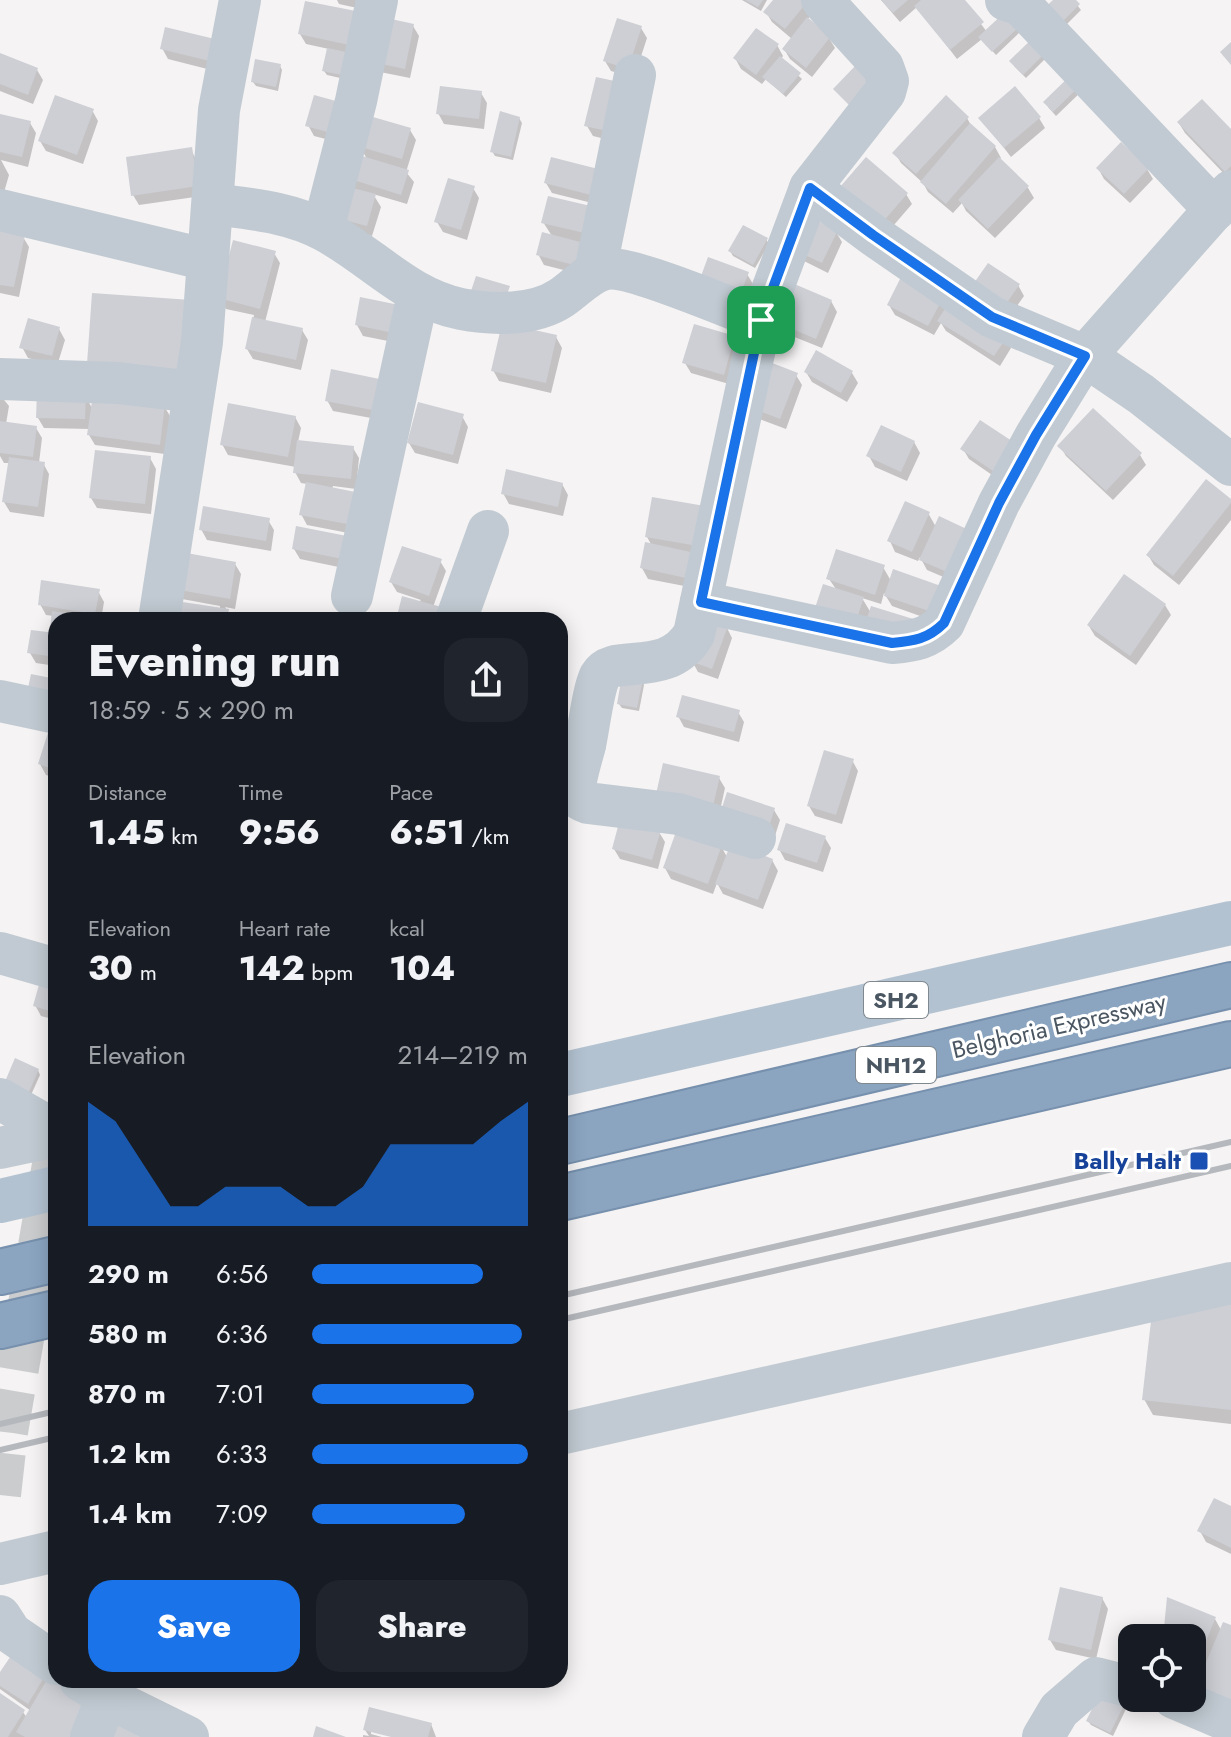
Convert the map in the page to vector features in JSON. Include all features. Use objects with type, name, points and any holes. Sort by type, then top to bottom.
[{"type":"highway","name":"Belghoria Expressway","points":[[568,1140],[1231,985]]},
{"type":"highway","name":"NH12","points":[[568,1196],[1231,1044]]},
{"type":"highway","points":[[0,1272],[48,1261]]},
{"type":"highway","points":[[0,1326],[48,1315]]},
{"type":"main road","name":"SH2","points":[[568,1073],[1231,923]]},
{"type":"main road","points":[[0,1201],[48,1190]]},
{"type":"street","points":[[160,612],[202,342],[219,110],[240,0]]},
{"type":"street","points":[[323,229],[356,101],[377,0]]},
{"type":"street","points":[[755,838],[678,814],[588,803],[580,799],[576,796],[573,745],[600,674],[611,665],[662,661],[687,647],[694,634],[761,320],[810,188],[885,92],[888,81],[883,67],[822,0]]},
{"type":"street","points":[[701,602],[892,643],[916,641],[933,635],[944,623],[960,592],[999,503],[1036,435],[1085,356],[1223,200],[1020,4],[987,0]]},
{"type":"street","points":[[595,272],[635,75]]},
{"type":"street","points":[[810,188],[992,317],[1085,356],[1141,394],[1231,465]]},
{"type":"street","points":[[213,204],[273,212],[323,229],[418,295],[461,309],[535,311],[559,300],[595,272],[615,268],[645,276],[761,320]]},
{"type":"street","points":[[0,210],[208,260]]},
{"type":"street","points":[[352,596],[418,295]]},
{"type":"street","points":[[0,379],[118,383],[194,392]]},
{"type":"street","points":[[459,612],[488,531]]},
{"type":"street","points":[[0,701],[48,711]]},
{"type":"street","points":[[0,953],[48,967]]},
{"type":"street","points":[[0,1099],[48,1128]]},
{"type":"street","points":[[0,1148],[48,1135]]},
{"type":"street","points":[[568,1432],[1231,1283]]},
{"type":"street","points":[[0,1564],[48,1553]]},
{"type":"street","points":[[0,1616],[11,1633],[48,1658]]},
{"type":"street","points":[[1043,1737],[1059,1710],[1096,1678],[1118,1684]]},
{"type":"street","points":[[91,1737],[94,1689],[188,1737]]},
{"type":"street","points":[[1206,1711],[1231,1722]]},
{"type":"building","points":[[745,0],[763,0],[758,7]]},
{"type":"building","points":[[773,0],[809,0],[785,29],[763,12]]},
{"type":"building","points":[[881,0],[908,0],[893,13]]},
{"type":"building","points":[[921,0],[965,0],[984,22],[950,50],[914,6]]},
{"type":"building","points":[[1053,0],[1076,0],[1080,4],[1056,28],[1040,12]]},
{"type":"building","points":[[305,1],[361,12],[354,46],[298,34]]},
{"type":"building","points":[[1005,12],[1019,27],[992,52],[978,37]]},
{"type":"building","points":[[382,17],[414,24],[405,69],[372,62]]},
{"type":"building","points":[[807,17],[831,36],[806,68],[782,49]]},
{"type":"building","points":[[617,18],[642,26],[628,69],[603,61]]},
{"type":"building","points":[[165,27],[223,41],[218,63],[160,49]]},
{"type":"building","points":[[756,28],[779,44],[756,75],[733,58]]},
{"type":"building","points":[[1034,37],[1047,51],[1023,75],[1009,61]]},
{"type":"building","points":[[1231,42],[1231,65],[1220,52]]},
{"type":"building","points":[[327,48],[361,55],[356,78],[322,71]]},
{"type":"building","points":[[0,53],[38,68],[28,95],[0,84]]},
{"type":"building","points":[[780,56],[801,73],[783,94],[762,77]]},
{"type":"building","points":[[255,59],[281,64],[276,87],[251,82]]},
{"type":"building","points":[[858,63],[879,84],[854,110],[833,89]]},
{"type":"building","points":[[1074,72],[1084,82],[1053,112],[1043,102]]},
{"type":"building","points":[[596,77],[624,83],[612,132],[584,126]]},
{"type":"building","points":[[440,86],[482,91],[479,119],[436,114]]},
{"type":"building","points":[[1015,86],[1041,117],[1004,148],[978,118]]},
{"type":"building","points":[[55,95],[94,109],[77,155],[38,141]]},
{"type":"building","points":[[314,95],[347,104],[339,135],[305,126]]},
{"type":"building","points":[[946,95],[969,117],[916,174],[892,153]]},
{"type":"building","points":[[1202,99],[1231,129],[1231,166],[1225,172],[1177,122]]},
{"type":"building","points":[[500,111],[520,117],[511,157],[490,152]]},
{"type":"building","points":[[0,114],[31,121],[22,157],[0,152]]},
{"type":"building","points":[[366,115],[411,128],[402,159],[357,146]]},
{"type":"building","points":[[970,123],[996,146],[946,204],[920,182]]},
{"type":"building","points":[[1121,142],[1149,168],[1124,194],[1096,168]]},
{"type":"building","points":[[192,147],[198,186],[131,196],[126,157]]},
{"type":"building","points":[[352,153],[409,170],[401,195],[344,177]]},
{"type":"building","points":[[551,157],[602,170],[595,196],[544,183]]},
{"type":"building","points":[[866,157],[908,193],[875,231],[833,195]]},
{"type":"building","points":[[999,157],[1029,186],[988,229],[958,200]]},
{"type":"building","points":[[448,178],[475,186],[461,230],[434,222]]},
{"type":"building","points":[[341,185],[376,194],[367,226],[332,217]]},
{"type":"building","points":[[548,196],[595,207],[589,234],[541,223]]},
{"type":"building","points":[[809,217],[838,230],[822,263],[794,250]]},
{"type":"building","points":[[743,225],[768,238],[753,265],[728,251]]},
{"type":"building","points":[[0,230],[25,235],[14,287],[0,285]]},
{"type":"building","points":[[542,232],[592,245],[585,268],[536,255]]},
{"type":"building","points":[[233,240],[276,251],[260,309],[218,298]]},
{"type":"building","points":[[708,257],[749,272],[737,303],[697,287]]},
{"type":"building","points":[[988,263],[1020,284],[999,314],[967,293]]},
{"type":"building","points":[[476,276],[510,286],[502,308],[469,297]]},
{"type":"building","points":[[901,277],[943,298],[928,326],[887,305]]},
{"type":"building","points":[[785,280],[832,300],[816,339],[769,319]]},
{"type":"building","points":[[92,293],[191,300],[186,371],[87,364]]},
{"type":"building","points":[[360,297],[404,306],[398,334],[355,325]]},
{"type":"building","points":[[950,301],[1007,337],[994,356],[937,321]]},
{"type":"building","points":[[252,317],[303,328],[296,360],[245,349]]},
{"type":"building","points":[[28,318],[60,327],[52,356],[19,348]]},
{"type":"building","points":[[502,323],[557,335],[546,383],[491,371]]},
{"type":"building","points":[[694,324],[735,336],[724,375],[682,363]]},
{"type":"building","points":[[816,350],[853,371],[841,393],[804,372]]},
{"type":"building","points":[[767,361],[798,373],[780,419],[749,407]]},
{"type":"building","points":[[331,369],[394,382],[388,413],[325,401]]},
{"type":"building","points":[[37,392],[86,393],[85,419],[36,418]]},
{"type":"building","points":[[93,394],[165,404],[160,445],[87,435]]},
{"type":"building","points":[[418,402],[464,414],[453,455],[407,443]]},
{"type":"building","points":[[228,403],[296,416],[288,457],[220,445]]},
{"type":"building","points":[[1093,408],[1142,453],[1106,491],[1057,446]]},
{"type":"building","points":[[980,420],[1018,445],[999,475],[960,449]]},
{"type":"building","points":[[0,421],[37,426],[33,457],[0,453]]},
{"type":"building","points":[[881,425],[915,441],[901,472],[866,456]]},
{"type":"building","points":[[297,440],[354,446],[351,479],[293,473]]},
{"type":"building","points":[[95,450],[151,456],[145,504],[89,498]]},
{"type":"building","points":[[9,457],[45,462],[38,507],[2,502]]},
{"type":"building","points":[[506,469],[563,483],[558,507],[501,494]]},
{"type":"building","points":[[1206,479],[1231,499],[1231,503],[1173,576],[1146,555]]},
{"type":"building","points":[[306,482],[365,494],[358,526],[299,515]]},
{"type":"building","points":[[652,497],[705,506],[698,546],[645,537]]},
{"type":"building","points":[[905,501],[930,512],[912,552],[887,541]]},
{"type":"building","points":[[203,506],[270,518],[266,541],[199,530]]},
{"type":"building","points":[[939,516],[973,532],[954,575],[919,560]]},
{"type":"building","points":[[296,526],[357,538],[353,561],[292,549]]},
{"type":"building","points":[[645,542],[700,554],[695,580],[640,568]]},
{"type":"building","points":[[402,546],[442,559],[429,596],[389,582]]},
{"type":"building","points":[[836,549],[885,565],[875,595],[826,579]]},
{"type":"building","points":[[181,552],[236,562],[230,599],[174,589]]},
{"type":"building","points":[[893,569],[941,586],[932,612],[884,596]]},
{"type":"building","points":[[1124,574],[1166,604],[1130,656],[1087,625]]},
{"type":"building","points":[[41,580],[100,589],[95,612],[38,605]]},
{"type":"building","points":[[823,584],[864,597],[854,627],[813,614]]},
{"type":"building","points":[[402,596],[445,608],[444,612],[398,612]]},
{"type":"building","points":[[176,601],[229,609],[228,612],[174,612]]},
{"type":"building","points":[[871,606],[923,622],[863,630]]},
{"type":"building","points":[[705,618],[728,626],[712,669],[690,661]]},
{"type":"building","points":[[31,630],[48,632],[48,656],[27,653]]},
{"type":"building","points":[[31,674],[48,677],[48,701],[26,697]]},
{"type":"building","points":[[622,675],[643,679],[637,708],[617,704]]},
{"type":"building","points":[[682,695],[740,710],[734,732],[676,717]]},
{"type":"building","points":[[48,733],[48,767],[38,764]]},
{"type":"building","points":[[824,750],[854,759],[836,815],[807,806]]},
{"type":"building","points":[[663,763],[720,776],[711,815],[654,803]]},
{"type":"building","points":[[727,792],[775,808],[767,833],[719,817]]},
{"type":"building","points":[[620,819],[661,830],[652,860],[612,849]]},
{"type":"building","points":[[786,823],[826,836],[817,863],[777,850]]},
{"type":"building","points":[[677,829],[722,845],[708,884],[663,868]]},
{"type":"building","points":[[731,843],[773,859],[758,900],[715,884]]},
{"type":"building","points":[[42,974],[48,976],[48,1011],[33,1006]]},
{"type":"building","points":[[15,1058],[39,1069],[25,1101],[1,1091]]},
{"type":"building","points":[[1231,1300],[1231,1410],[1142,1400],[1151,1321]]},
{"type":"building","points":[[1214,1498],[1231,1506],[1231,1548],[1197,1531]]},
{"type":"building","points":[[1060,1587],[1103,1597],[1091,1650],[1048,1640]]},
{"type":"building","points":[[1167,1597],[1216,1617],[1206,1641],[1206,1624],[1164,1624]]},
{"type":"building","points":[[1223,1622],[1231,1625],[1231,1712],[1206,1702],[1206,1663]]},
{"type":"building","points":[[19,1644],[48,1664],[48,1671],[28,1704],[0,1686],[0,1672]]},
{"type":"building","points":[[48,1678],[48,1688],[66,1688],[98,1706],[81,1737],[25,1737],[16,1732]]},
{"type":"building","points":[[1101,1691],[1118,1700],[1118,1712],[1120,1712],[1110,1733],[1086,1721]]},
{"type":"building","points":[[0,1693],[25,1710],[8,1737],[0,1737]]},
{"type":"building","points":[[369,1707],[432,1723],[428,1737],[391,1737],[363,1730]]},
{"type":"building","points":[[120,1717],[143,1737],[106,1737]]},
{"type":"building","points":[[316,1726],[346,1737],[313,1737]]},
{"type":"tunnel","points":[[0,1495],[7,1432],[48,1194]]},
{"type":"railway","points":[[568,1294],[1231,1142]]},
{"type":"railway","points":[[568,1318],[1231,1166]]},
{"type":"railway","points":[[0,1424],[48,1413]]},
{"type":"railway","points":[[0,1450],[48,1439]]},
{"type":"place","name":"Bally Halt","points":[[1199,1161]]},
{"type":"route","points":[[810,188],[992,317],[1085,356],[1036,435],[999,503],[960,592],[944,623],[933,635],[916,641],[892,643],[701,602],[761,320],[810,188]]}]
